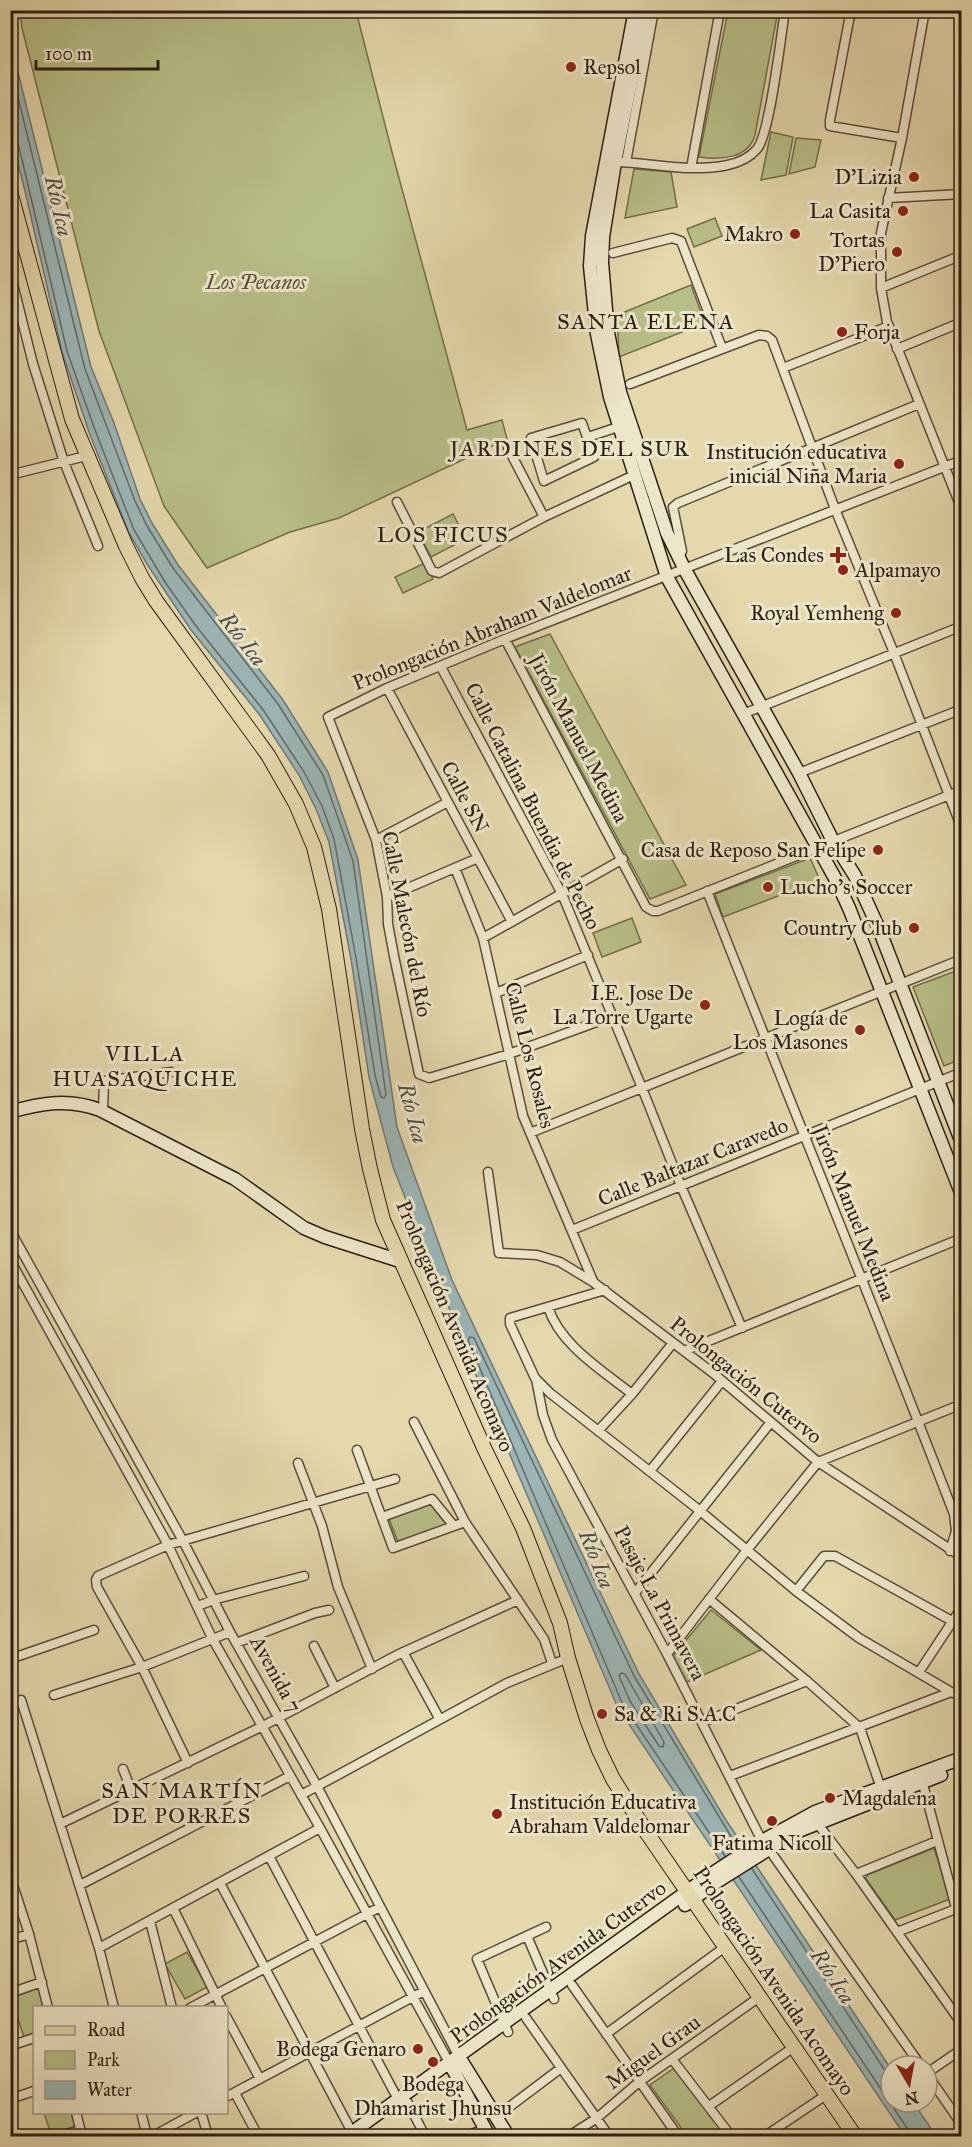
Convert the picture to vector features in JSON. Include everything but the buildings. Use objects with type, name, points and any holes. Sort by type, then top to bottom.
[{"type":"main road","name":"Prolongación Avenida Acomayo","points":[[10,191],[62,390],[86,456],[142,578],[190,649],[268,755],[296,804],[314,847],[329,909],[351,1064],[370,1169],[383,1220],[485,1450],[523,1528],[560,1623],[591,1733],[613,1779],[647,1833],[691,1895],[758,1998],[855,2136]]},
{"type":"street","points":[[616,162],[635,10]]},
{"type":"street","points":[[645,10],[603,237],[602,262],[608,333],[634,475],[667,577],[849,908],[962,1195]]},
{"type":"street","points":[[616,162],[654,10]]},
{"type":"street","points":[[691,168],[720,10]]},
{"type":"street","points":[[616,162],[691,168],[735,163],[749,156],[760,145],[766,128],[785,10]]},
{"type":"street","points":[[851,10],[830,126],[902,138]]},
{"type":"street","points":[[925,10],[902,138],[881,233],[881,288],[889,326],[897,349],[962,510]]},
{"type":"street","points":[[888,198],[962,194]]},
{"type":"street","points":[[613,253],[672,238],[678,239],[683,244],[722,348]]},
{"type":"street","points":[[881,288],[962,255]]},
{"type":"street","points":[[10,272],[14,300],[64,462],[98,546]]},
{"type":"street","points":[[897,349],[961,324]]},
{"type":"street","points":[[783,368],[889,326]]},
{"type":"street","points":[[630,384],[759,335],[770,338],[962,829]]},
{"type":"street","points":[[679,558],[682,551],[673,507],[678,503],[919,404]]},
{"type":"street","points":[[582,423],[588,438],[594,457],[544,481],[531,438],[582,423]]},
{"type":"street","points":[[588,438],[624,425]]},
{"type":"street","points":[[624,425],[667,533],[685,570],[799,773],[833,841],[855,876],[900,983],[962,1143]]},
{"type":"street","points":[[508,448],[544,518]]},
{"type":"street","points":[[10,475],[86,456]]},
{"type":"street","name":"Prolongación Abraham Valdelomar","points":[[331,715],[387,688],[506,639],[962,460]]},
{"type":"street","points":[[397,502],[432,571],[439,573],[544,518],[634,475]]},
{"type":"street","points":[[743,714],[962,626]]},
{"type":"street","name":"Jirón Manuel Medina","points":[[506,639],[623,859],[646,907],[658,911],[707,891],[862,1278],[956,1522],[950,1551]]},
{"type":"street","name":"Calle Catalina Buendia de Pecho","points":[[441,667],[562,894],[681,1186],[742,1328]]},
{"type":"street","name":"Calle SN","points":[[387,688],[512,922]]},
{"type":"street","points":[[799,773],[962,709]]},
{"type":"street","name":"Calle Malecón del Río","points":[[331,715],[327,719],[376,840],[387,897],[388,924],[417,1070],[421,1076],[429,1078],[509,1054]]},
{"type":"street","points":[[707,891],[962,790]]},
{"type":"street","points":[[376,840],[448,802]]},
{"type":"street","points":[[387,897],[478,858]]},
{"type":"street","points":[[483,938],[623,859]]},
{"type":"street","name":"Calle Los Rosales","points":[[455,868],[483,938],[523,1116],[593,1282]]},
{"type":"street","points":[[496,993],[588,955]]},
{"type":"street","points":[[530,1133],[962,958]]},
{"type":"street","points":[[509,1054],[613,1016]]},
{"type":"street","points":[[103,1111],[104,1080],[171,1072]]},
{"type":"street","name":"Calle Baltazar Caravedo","points":[[572,1230],[962,1072]]},
{"type":"street","points":[[10,1112],[68,1101],[103,1111],[235,1179],[304,1228],[400,1261]]},
{"type":"street","name":"Prolongación Cutervo","points":[[488,1172],[497,1251],[500,1254],[537,1255],[560,1262],[593,1282],[722,1381],[818,1462],[962,1557]]},
{"type":"street","name":"Avenida 7","points":[[10,1230],[317,1786],[424,1991],[487,2133]]},
{"type":"street","points":[[684,1351],[962,1238]]},
{"type":"street","name":"Avenida 7","points":[[10,1260],[168,1545],[212,1638],[320,1828],[412,1998],[508,2136]]},
{"type":"street","points":[[605,1290],[512,1317],[509,1320],[535,1378],[550,1393],[699,1510],[796,1591],[859,1638],[951,1692],[962,1696]]},
{"type":"street","points":[[548,1307],[552,1318],[572,1345],[632,1394]]},
{"type":"street","points":[[598,1431],[632,1394],[673,1343]]},
{"type":"street","name":"Pasaje La Primavera","points":[[535,1378],[543,1415],[552,1440],[703,1722],[762,1846],[912,2054]]},
{"type":"street","points":[[650,1471],[722,1381]]},
{"type":"street","points":[[667,1654],[818,1462],[962,1404]]},
{"type":"street","points":[[414,1422],[465,1522],[544,1639],[552,1663]]},
{"type":"street","points":[[635,1593],[771,1422]]},
{"type":"street","points":[[357,1450],[393,1548],[465,1522]]},
{"type":"street","points":[[298,1463],[325,1536],[338,1587],[372,1669]]},
{"type":"street","points":[[188,1763],[142,1667],[97,1587],[98,1576],[183,1540],[395,1479]]},
{"type":"street","points":[[382,1517],[432,1498],[454,1526]]},
{"type":"street","points":[[796,1591],[824,1557],[835,1556],[952,1621]]},
{"type":"street","points":[[198,1606],[304,1575]]},
{"type":"street","points":[[709,1599],[860,1728],[882,1793]]},
{"type":"street","points":[[60,1824],[263,1726],[403,1653],[518,1600]]},
{"type":"street","points":[[919,1672],[962,1607]]},
{"type":"street","points":[[236,1643],[315,1613],[329,1610]]},
{"type":"street","points":[[10,1659],[93,1630]]},
{"type":"street","points":[[54,1695],[142,1667],[230,1632]]},
{"type":"street","points":[[314,1646],[335,1688]]},
{"type":"street","points":[[403,1653],[439,1718]]},
{"type":"street","points":[[301,1795],[507,1683],[568,1658]]},
{"type":"street","points":[[703,1722],[807,1681]]},
{"type":"street","points":[[730,1776],[951,1692]]},
{"type":"street","points":[[21,1700],[99,1948],[114,2006]]},
{"type":"street","name":"Prolongación Avenida Cutervo","points":[[922,1778],[962,1758]]},
{"type":"street","name":"Prolongación Avenida Cutervo","points":[[762,1846],[882,1793],[922,1778],[962,1767]]},
{"type":"street","points":[[123,1768],[131,1790]]},
{"type":"street","points":[[80,1886],[290,1776]]},
{"type":"street","points":[[897,1932],[960,1910],[937,1841],[922,1778]]},
{"type":"street","name":"Prolongación Avenida Cutervo","points":[[354,2136],[403,2104],[762,1846],[815,1812],[882,1793]]},
{"type":"street","points":[[817,1823],[962,2024]]},
{"type":"street","points":[[99,1948],[320,1828]]},
{"type":"street","points":[[856,1874],[937,1841]]},
{"type":"street","points":[[269,1856],[403,2104],[424,2136]]},
{"type":"street","points":[[10,1876],[12,1888],[29,1934],[48,2006]]},
{"type":"street","points":[[220,1883],[354,2136]]},
{"type":"street","name":"Prolongación Avenida Cutervo","points":[[506,2028],[526,2018],[552,1995],[572,1985],[691,1895]]},
{"type":"street","points":[[192,2006],[380,1907]]},
{"type":"street","points":[[173,1908],[222,2006]]},
{"type":"street","points":[[150,1921],[172,2006]]},
{"type":"street","points":[[506,2028],[477,1959],[546,1927]]},
{"type":"street","points":[[10,1940],[29,1934]]},
{"type":"street","points":[[527,1936],[552,1995]]},
{"type":"street","points":[[606,2034],[725,1947]]},
{"type":"street","points":[[10,1993],[42,1982]]},
{"type":"street","points":[[572,1985],[678,2136]]},
{"type":"street","points":[[258,2136],[231,2095],[424,1991]]},
{"type":"street","name":"Miguel Grau","points":[[569,2136],[597,2118],[639,2082],[758,1998]]},
{"type":"street","points":[[526,2018],[609,2136]]},
{"type":"street","points":[[228,2020],[260,2079]]},
{"type":"street","points":[[10,2046],[33,2038]]},
{"type":"street","points":[[709,2106],[794,2047]]},
{"type":"street","points":[[939,2065],[962,2049]]},
{"type":"street","points":[[672,2059],[732,2136]]},
{"type":"street","points":[[496,2117],[561,2068]]},
{"type":"street","points":[[10,2099],[33,2091]]},
{"type":"street","points":[[939,2091],[962,2124]]},
{"type":"street","points":[[765,2136],[826,2095]]},
{"type":"street","points":[[60,2136],[81,2133],[76,2114]]},
{"type":"street","points":[[142,2114],[147,2136]]},
{"type":"street","points":[[153,2136],[195,2114]]},
{"type":"street","points":[[200,2114],[207,2136]]},
{"type":"street","points":[[466,2136],[487,2133]]},
{"type":"green space","name":"Los Pecanos","points":[[20,11],[356,11],[467,430],[502,420],[507,439],[339,518],[290,532],[207,568],[164,506],[99,331],[22,28]]},
{"type":"green space","points":[[728,11],[778,11],[755,135],[746,149],[740,153],[724,158],[699,157]]},
{"type":"green space","points":[[771,132],[793,137],[786,175],[761,180]]},
{"type":"green space","points":[[796,138],[821,140],[815,167],[789,174]]},
{"type":"green space","points":[[634,169],[671,172],[677,207],[625,218]]},
{"type":"green space","points":[[715,218],[722,236],[694,247],[687,229]]},
{"type":"green space","points":[[691,285],[705,323],[619,357],[617,315]]},
{"type":"green space","points":[[453,514],[466,539],[431,557],[418,532]]},
{"type":"green space","points":[[425,563],[433,579],[403,593],[395,577]]},
{"type":"green space","points":[[550,634],[686,885],[650,899],[515,647]]},
{"type":"green space","name":"Lucho's Soccer","points":[[810,858],[820,880],[723,917],[715,894]]},
{"type":"green space","points":[[632,918],[641,942],[602,957],[593,933]]},
{"type":"green space","points":[[961,969],[961,1059],[944,1066],[913,987]]},
{"type":"green space","points":[[430,1504],[447,1525],[398,1542],[389,1519]]},
{"type":"green space","points":[[711,1610],[761,1650],[687,1682],[673,1656]]},
{"type":"green space","points":[[934,1848],[950,1899],[895,1920],[866,1879],[867,1875]]},
{"type":"green space","points":[[187,1952],[207,1987],[185,1999],[165,1964]]},
{"type":"green space","points":[[40,1989],[44,2006],[33,2006],[33,2034],[24,2037],[11,1998]]},
{"type":"green space","points":[[677,2066],[728,2136],[687,2136],[650,2085]]},
{"type":"green space","points":[[44,2114],[71,2114],[75,2126],[51,2134]]},
{"type":"water","name":"Río Ica","points":[[10,40],[91,367],[114,423],[140,499],[178,565],[283,700],[328,772],[358,860],[397,1127],[452,1280],[639,1674],[724,1817],[881,2054],[879,2054],[879,2097],[618,1708],[472,1366],[393,1167],[369,1077],[351,959],[329,842],[299,775],[259,714],[191,630],[129,533],[89,432],[62,352],[11,137]]},
{"type":"water","name":"Río Ica","points":[[890,2114],[921,2114],[936,2136],[905,2136]]},
{"type":"place","name":"Repsol","points":[[571,67]]},
{"type":"place","name":"D'Lizia","points":[[914,177]]},
{"type":"place","name":"La Casita","points":[[903,211]]},
{"type":"place","name":"Makro","points":[[795,234]]},
{"type":"place","name":"Tortas D'Piero","points":[[897,252]]},
{"type":"place","name":"Forja","points":[[842,332]]},
{"type":"place","name":"Institución educativa inicial Niña Maria","points":[[899,464]]},
{"type":"place","name":"Las Condes","points":[[838,555]]},
{"type":"place","name":"Alpamayo","points":[[843,570]]},
{"type":"place","name":"Royal Yemheng","points":[[896,613]]},
{"type":"place","name":"Casa de Reposo San Felipe","points":[[878,850]]},
{"type":"place","name":"Lucho's Soccer","points":[[768,887]]},
{"type":"place","name":"Country Club","points":[[914,928]]},
{"type":"place","name":"I.E. Jose De La Torre Ugarte","points":[[705,1005]]},
{"type":"place","name":"Logía de Los Masones","points":[[860,1030]]},
{"type":"place","name":"Sa & Ri S.A.C","points":[[602,1714]]},
{"type":"place","name":"Magdalena","points":[[830,1798]]},
{"type":"place","name":"Institución Educativa Abraham Valdelomar","points":[[497,1814]]},
{"type":"place","name":"Fatima Nicoll","points":[[772,1821]]},
{"type":"place","name":"Bodega Genaro","points":[[418,2049]]},
{"type":"place","name":"Bodega Dhamarist Jhunsu","points":[[433,2062]]},
{"type":"district","name":"SANTA ELENA","points":[[646,321]]},
{"type":"district","name":"JARDINES DEL SUR","points":[[570,448]]},
{"type":"district","name":"LOS FICUS","points":[[443,534]]},
{"type":"district","name":"VILLA HUASAQUICHE","points":[[145,1066]]},
{"type":"district","name":"SAN MARTÍN DE PORRES","points":[[182,1802]]}]
